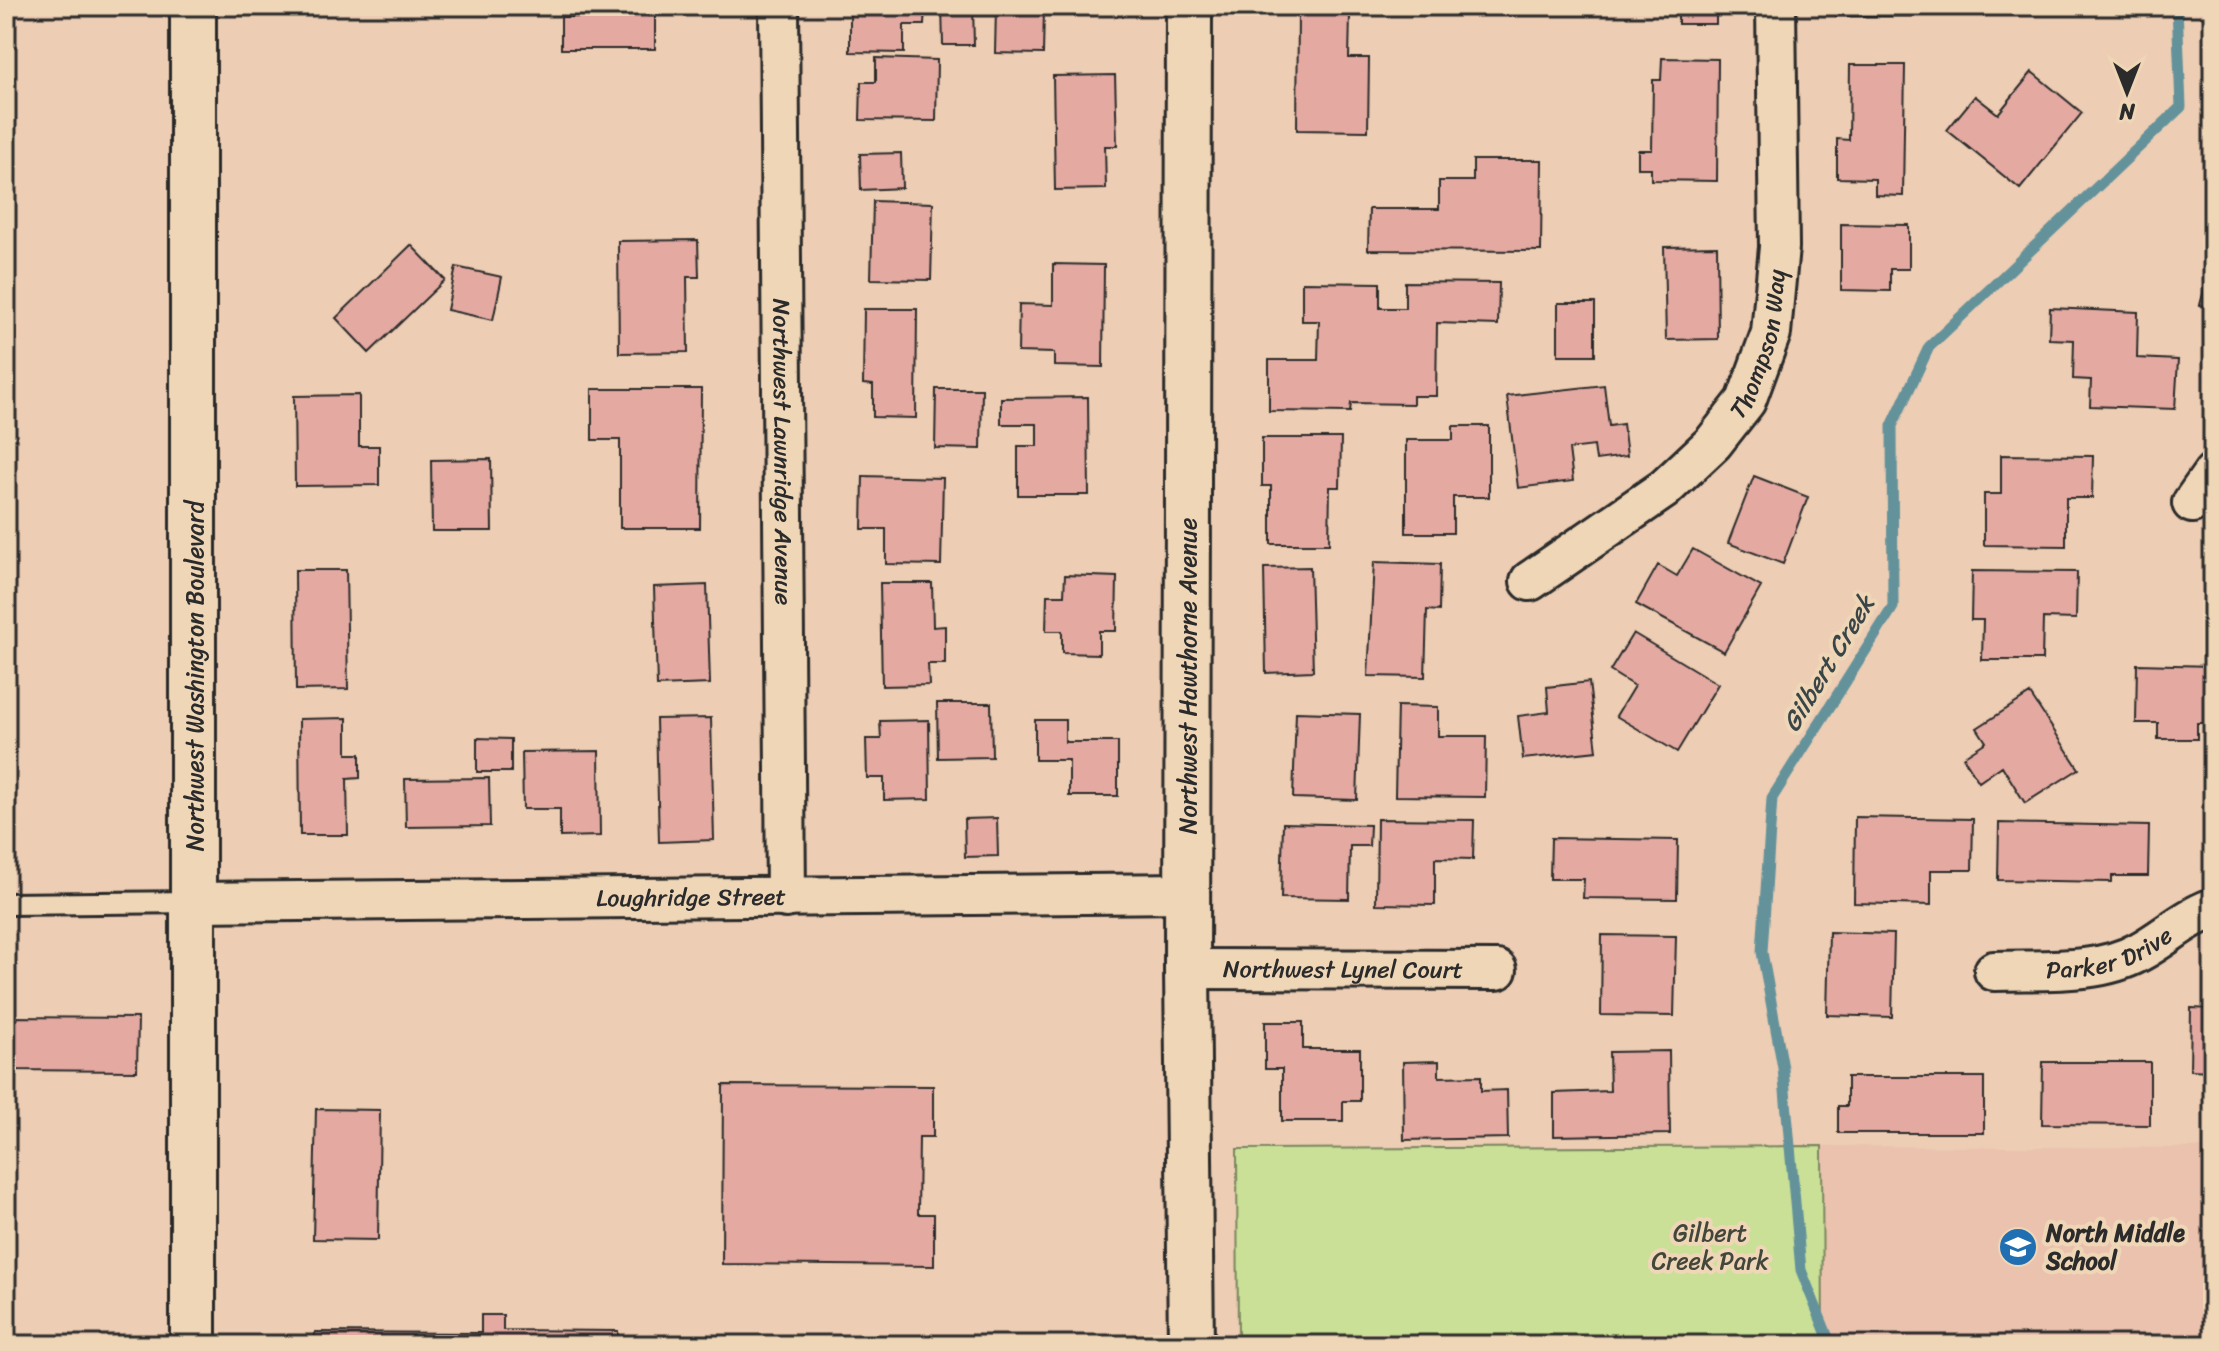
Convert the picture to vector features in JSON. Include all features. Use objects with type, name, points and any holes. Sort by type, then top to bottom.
[{"type":"street","name":"Northwest Washington Boulevard","points":[[193,6],[193,1345]]},
{"type":"street","name":"Northwest Lawnridge Avenue","points":[[779,6],[786,898]]},
{"type":"street","name":"Northwest Hawthorne Avenue","points":[[1189,6],[1187,969],[1191,1345]]},
{"type":"street","name":"Thompson Way","points":[[1530,581],[1664,489],[1713,443],[1746,401],[1771,333],[1779,247],[1776,6]]},
{"type":"street","name":"Loughridge Street","points":[[195,902],[1188,893]]},
{"type":"street","name":"Parker Drive","points":[[1994,971],[2108,965],[2139,952],[2193,915],[2213,908]]},
{"type":"street","name":"Northwest Lynel Court","points":[[1187,969],[1497,970]]},
{"type":"lane","points":[[6,904],[195,902]]},
{"type":"shaded area","name":"North Middle School","points":[[1822,1146],[2213,1148],[2213,1345],[1823,1345]]},
{"type":"green space","name":"Gilbert Creek Park","points":[[1822,1146],[1823,1345],[1238,1345],[1237,1149]]},
{"type":"building","points":[[594,6],[649,6],[649,16],[655,16],[655,49],[561,49],[561,17],[594,17]]},
{"type":"building","points":[[850,6],[925,6],[924,25],[904,25],[904,53],[850,52]]},
{"type":"building","points":[[942,6],[973,6],[974,45],[943,45]]},
{"type":"building","points":[[1678,6],[1716,6],[1716,24],[1678,24]]},
{"type":"building","points":[[1836,6],[1911,6],[1911,16],[1836,16]]},
{"type":"building","points":[[996,8],[1044,9],[1043,54],[995,53]]},
{"type":"building","points":[[1298,14],[1350,15],[1349,58],[1369,58],[1368,131],[1297,130]]},
{"type":"building","points":[[876,58],[937,60],[936,121],[860,120],[861,82],[876,82]]},
{"type":"building","points":[[1662,58],[1718,59],[1717,181],[1651,180],[1651,168],[1638,168],[1638,150],[1652,150],[1653,80],[1661,80]]},
{"type":"building","points":[[1850,65],[1905,65],[1903,196],[1875,195],[1875,179],[1837,178],[1837,139],[1849,140]]},
{"type":"building","points":[[2032,72],[2082,113],[2020,189],[1947,130],[1975,96],[1998,114]]},
{"type":"building","points":[[1115,75],[1117,146],[1105,146],[1106,189],[1055,190],[1053,76]]},
{"type":"building","points":[[901,153],[902,188],[861,190],[860,154]]},
{"type":"building","points":[[1473,160],[1542,160],[1541,251],[1368,250],[1369,209],[1439,209],[1439,181],[1473,181]]},
{"type":"building","points":[[873,201],[933,203],[931,280],[871,279]]},
{"type":"building","points":[[1841,224],[1909,225],[1909,269],[1890,269],[1890,291],[1841,290]]},
{"type":"building","points":[[698,240],[699,277],[687,277],[688,352],[619,353],[618,241]]},
{"type":"building","points":[[411,245],[445,280],[369,353],[336,318]]},
{"type":"building","points":[[1717,246],[1718,339],[1666,340],[1664,247]]},
{"type":"building","points":[[2213,257],[2213,308],[2200,305]]},
{"type":"building","points":[[1053,264],[1104,265],[1103,367],[1054,366],[1054,353],[1018,352],[1019,304],[1053,305]]},
{"type":"building","points":[[456,267],[502,277],[493,320],[447,310]]},
{"type":"building","points":[[1302,282],[1380,283],[1380,308],[1405,308],[1405,282],[1499,283],[1498,325],[1437,323],[1436,396],[1413,396],[1413,404],[1351,403],[1350,412],[1269,411],[1269,360],[1318,360],[1319,321],[1302,321]]},
{"type":"building","points":[[1558,303],[1595,303],[1595,355],[1558,355]]},
{"type":"building","points":[[2050,308],[2138,312],[2137,358],[2178,360],[2175,409],[2090,406],[2091,380],[2073,379],[2074,340],[2049,339]]},
{"type":"building","points":[[864,309],[917,309],[916,418],[873,417],[873,385],[863,384]]},
{"type":"building","points":[[1604,385],[1609,426],[1623,424],[1627,456],[1596,460],[1594,446],[1569,449],[1573,481],[1518,488],[1507,396]]},
{"type":"building","points":[[592,389],[701,389],[700,528],[620,528],[620,440],[592,440]]},
{"type":"building","points":[[936,389],[982,389],[981,449],[935,448]]},
{"type":"building","points":[[359,395],[359,446],[379,446],[379,485],[295,486],[294,396]]},
{"type":"building","points":[[1088,397],[1089,495],[1018,495],[1018,446],[1037,446],[1037,424],[1001,424],[1001,398]]},
{"type":"building","points":[[1453,426],[1489,426],[1489,497],[1453,497],[1453,533],[1406,533],[1406,440],[1453,440]]},
{"type":"building","points":[[1262,438],[1341,438],[1340,487],[1330,487],[1329,544],[1271,544],[1271,486],[1262,486]]},
{"type":"building","points":[[2001,455],[2093,456],[2092,498],[2066,498],[2066,546],[1984,545],[1984,494],[2001,494]]},
{"type":"building","points":[[491,459],[492,531],[432,531],[431,460]]},
{"type":"building","points":[[863,476],[943,478],[941,565],[886,564],[886,529],[862,529]]},
{"type":"building","points":[[1754,476],[1808,497],[1783,564],[1728,543]]},
{"type":"building","points":[[1693,549],[1761,587],[1724,652],[1636,604],[1658,565],[1677,576]]},
{"type":"building","points":[[1374,562],[1440,564],[1439,611],[1427,610],[1425,677],[1368,676]]},
{"type":"building","points":[[1310,567],[1313,671],[1266,673],[1264,568]]},
{"type":"building","points":[[295,570],[346,570],[348,689],[296,690]]},
{"type":"building","points":[[1972,571],[2077,572],[2076,619],[2043,618],[2042,660],[1982,660],[1983,620],[1971,620]]},
{"type":"building","points":[[1065,575],[1117,577],[1116,631],[1099,631],[1099,654],[1062,653],[1062,631],[1046,631],[1047,595],[1064,595]]},
{"type":"building","points":[[880,583],[932,583],[933,627],[945,626],[945,664],[928,664],[929,685],[882,686]]},
{"type":"building","points":[[707,585],[710,684],[657,686],[654,587]]},
{"type":"building","points":[[1633,633],[1718,684],[1677,752],[1616,716],[1634,686],[1610,671]]},
{"type":"building","points":[[2137,664],[2212,666],[2213,723],[2197,723],[2197,739],[2158,739],[2158,723],[2136,723]]},
{"type":"building","points":[[1589,682],[1597,751],[1523,759],[1518,716],[1549,712],[1547,687]]},
{"type":"building","points":[[2030,694],[2079,769],[2025,803],[2002,766],[1979,782],[1963,757],[1986,742],[1977,728]]},
{"type":"building","points":[[937,703],[991,703],[992,757],[938,758]]},
{"type":"building","points":[[1397,706],[1438,707],[1438,736],[1486,736],[1485,797],[1395,796]]},
{"type":"building","points":[[1296,712],[1360,714],[1357,800],[1293,798]]},
{"type":"building","points":[[347,718],[347,754],[360,754],[360,778],[347,779],[348,835],[300,835],[299,719]]},
{"type":"building","points":[[711,718],[714,840],[659,842],[656,719]]},
{"type":"building","points":[[929,720],[930,799],[884,800],[884,778],[867,778],[866,739],[881,739],[880,721]]},
{"type":"building","points":[[1035,720],[1065,720],[1065,742],[1118,742],[1118,796],[1069,796],[1069,760],[1035,760]]},
{"type":"building","points":[[477,738],[511,739],[511,772],[477,772]]},
{"type":"building","points":[[599,751],[600,836],[560,837],[560,809],[523,809],[522,752]]},
{"type":"building","points":[[489,778],[490,826],[406,827],[405,779]]},
{"type":"building","points":[[1855,817],[1973,819],[1972,870],[1931,870],[1931,905],[1854,903]]},
{"type":"building","points":[[997,818],[998,856],[965,857],[964,819]]},
{"type":"building","points":[[1377,819],[1474,820],[1473,859],[1435,858],[1435,905],[1376,904]]},
{"type":"building","points":[[1283,823],[1370,825],[1369,846],[1350,846],[1349,899],[1281,898]]},
{"type":"building","points":[[1999,823],[2149,826],[2148,876],[2112,876],[2112,882],[1998,880]]},
{"type":"building","points":[[1551,838],[1678,840],[1677,899],[1583,898],[1584,879],[1550,879]]},
{"type":"building","points":[[1829,932],[1894,934],[1892,1017],[1827,1015]]},
{"type":"building","points":[[1602,935],[1676,936],[1674,1016],[1601,1015]]},
{"type":"building","points":[[2191,1008],[2213,1009],[2213,1071],[2190,1070]]},
{"type":"building","points":[[6,1017],[138,1018],[137,1071],[6,1070]]},
{"type":"building","points":[[1265,1022],[1303,1022],[1303,1049],[1360,1049],[1360,1101],[1343,1101],[1343,1121],[1282,1121],[1282,1069],[1265,1069]]},
{"type":"building","points":[[1669,1051],[1670,1134],[1554,1136],[1554,1093],[1610,1091],[1609,1052]]},
{"type":"building","points":[[1439,1061],[1439,1077],[1481,1076],[1481,1091],[1507,1090],[1508,1138],[1404,1140],[1403,1062]]},
{"type":"building","points":[[2043,1062],[2150,1062],[2150,1125],[2042,1124]]},
{"type":"building","points":[[1847,1077],[1984,1077],[1984,1133],[1838,1133],[1838,1106],[1847,1106]]},
{"type":"building","points":[[723,1085],[933,1086],[933,1137],[919,1137],[918,1214],[934,1214],[934,1266],[722,1264]]},
{"type":"building","points":[[316,1109],[380,1110],[378,1240],[313,1239]]},
{"type":"building","points":[[481,1315],[503,1315],[503,1330],[618,1331],[618,1345],[315,1345],[315,1332],[481,1333]]},
{"type":"waterway","name":"Gilbert Creek","points":[[1831,1345],[1801,1270],[1783,1068],[1762,952],[1772,798],[1893,607],[1892,426],[1929,347],[2181,107],[2177,6]]},
{"type":"place","name":"North Middle School","points":[[2018,1247]]}]
